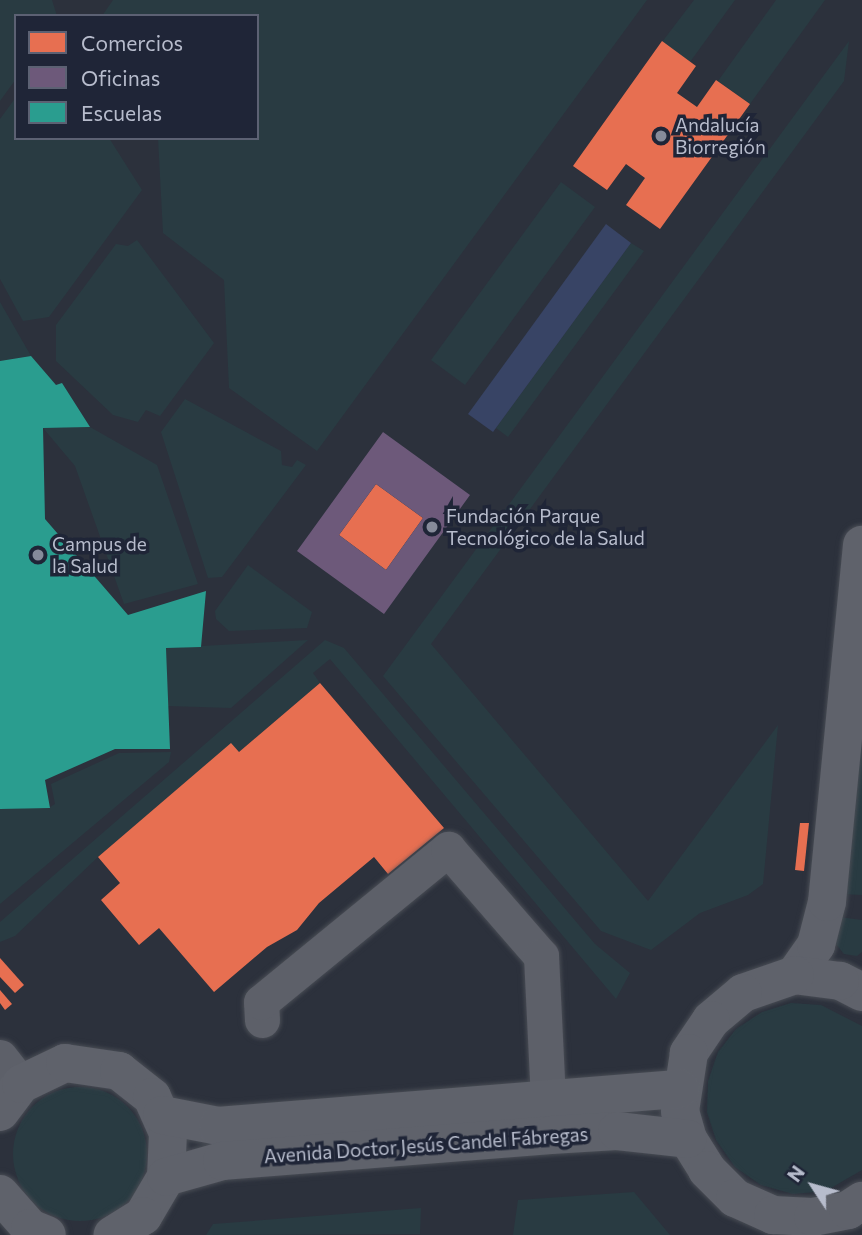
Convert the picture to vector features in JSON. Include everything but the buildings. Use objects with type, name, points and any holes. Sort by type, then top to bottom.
[{"type":"main road","points":[[795,975],[816,944],[827,902],[862,545]]},
{"type":"main road","points":[[862,992],[841,981],[795,975],[743,993],[711,1020],[689,1053],[681,1088],[688,1139],[707,1170],[735,1198],[773,1215],[818,1226],[862,1202]]},
{"type":"main road","points":[[7,1084],[65,1063],[103,1065],[134,1080],[162,1115],[170,1154],[166,1177],[143,1216],[113,1235]]},
{"type":"main road","name":"Avenida Doctor Jesús Candel Fábregas","points":[[166,1177],[222,1161],[550,1117],[681,1088]]},
{"type":"main road","name":"Avenida Doctor Jesús Candel Fábregas","points":[[162,1115],[218,1126],[550,1117],[617,1130],[688,1139]]},
{"type":"main road","points":[[3,1206],[30,1228],[47,1235]]},
{"type":"lane","points":[[262,1020],[261,1002],[448,849],[541,956],[536,992],[550,1117]]},
{"type":"shaded area","points":[[0,0],[52,0],[56,14],[14,14],[14,82],[0,101]]},
{"type":"shaded area","points":[[113,0],[647,0],[317,451],[229,388],[224,280],[163,233],[158,140],[259,140],[259,14],[103,14]]},
{"type":"shaded area","points":[[694,0],[735,0],[690,62],[662,42]]},
{"type":"shaded area","points":[[776,0],[825,0],[750,104],[718,81]]},
{"type":"shaded area","points":[[849,41],[844,81],[431,644],[648,901],[778,725],[763,884],[748,895],[700,913],[651,950],[601,931],[383,676]]},
{"type":"shaded area","points":[[14,100],[14,140],[110,140],[142,190],[49,317],[23,321],[0,279],[0,119]]},
{"type":"shaded area","points":[[561,182],[595,207],[465,385],[431,360]]},
{"type":"shaded area","points":[[137,240],[214,343],[160,416],[146,410],[138,422],[113,415],[56,361],[56,325],[116,244],[128,246]]},
{"type":"shaded area","points":[[631,243],[644,251],[508,437],[496,428]]},
{"type":"shaded area","points":[[0,302],[31,356],[0,361]]},
{"type":"shaded area","points":[[185,399],[281,451],[282,465],[292,467],[297,460],[306,465],[222,577],[208,578],[161,432]]},
{"type":"shaded area","points":[[90,427],[157,465],[198,584],[124,604],[75,466],[43,428]]},
{"type":"shaded area","points":[[248,565],[312,612],[307,628],[229,631],[216,619],[215,611]]},
{"type":"shaded area","points":[[308,640],[231,708],[168,706],[166,648]]},
{"type":"shaded area","points":[[325,640],[344,648],[595,944],[630,973],[616,999],[330,659],[313,673],[320,683],[239,752],[231,744],[98,857],[15,936],[0,942],[0,922]]},
{"type":"shaded area","points":[[862,686],[862,895],[841,894]]},
{"type":"shaded area","points":[[171,752],[169,762],[0,904],[0,809],[50,807],[55,804],[51,784],[119,753]]},
{"type":"shaded area","points":[[839,917],[862,920],[862,952],[857,956],[844,954],[836,944]]},
{"type":"shaded area","points":[[791,1003],[821,1005],[862,1026],[862,1170],[826,1191],[793,1194],[761,1185],[735,1167],[716,1140],[707,1112],[708,1081],[718,1052],[736,1029],[762,1012]]},
{"type":"shaded area","points":[[80,1087],[106,1092],[128,1106],[142,1128],[147,1154],[142,1180],[128,1202],[106,1216],[80,1221],[54,1216],[32,1202],[18,1180],[13,1154],[18,1128],[32,1106],[54,1092]]},
{"type":"shaded area","points":[[634,1192],[670,1235],[513,1235],[518,1200]]},
{"type":"shaded area","points":[[421,1208],[420,1234],[206,1235],[213,1224]]},
{"type":"water","points":[[606,224],[631,243],[493,432],[468,414]]},
{"type":"place","name":"Andalucía Biorregión","points":[[661,136]]},
{"type":"place","name":"Fundación Parque Tecnológico de la Salud","points":[[432,527]]},
{"type":"place","name":"Campus de la Salud","points":[[38,555]]}]
